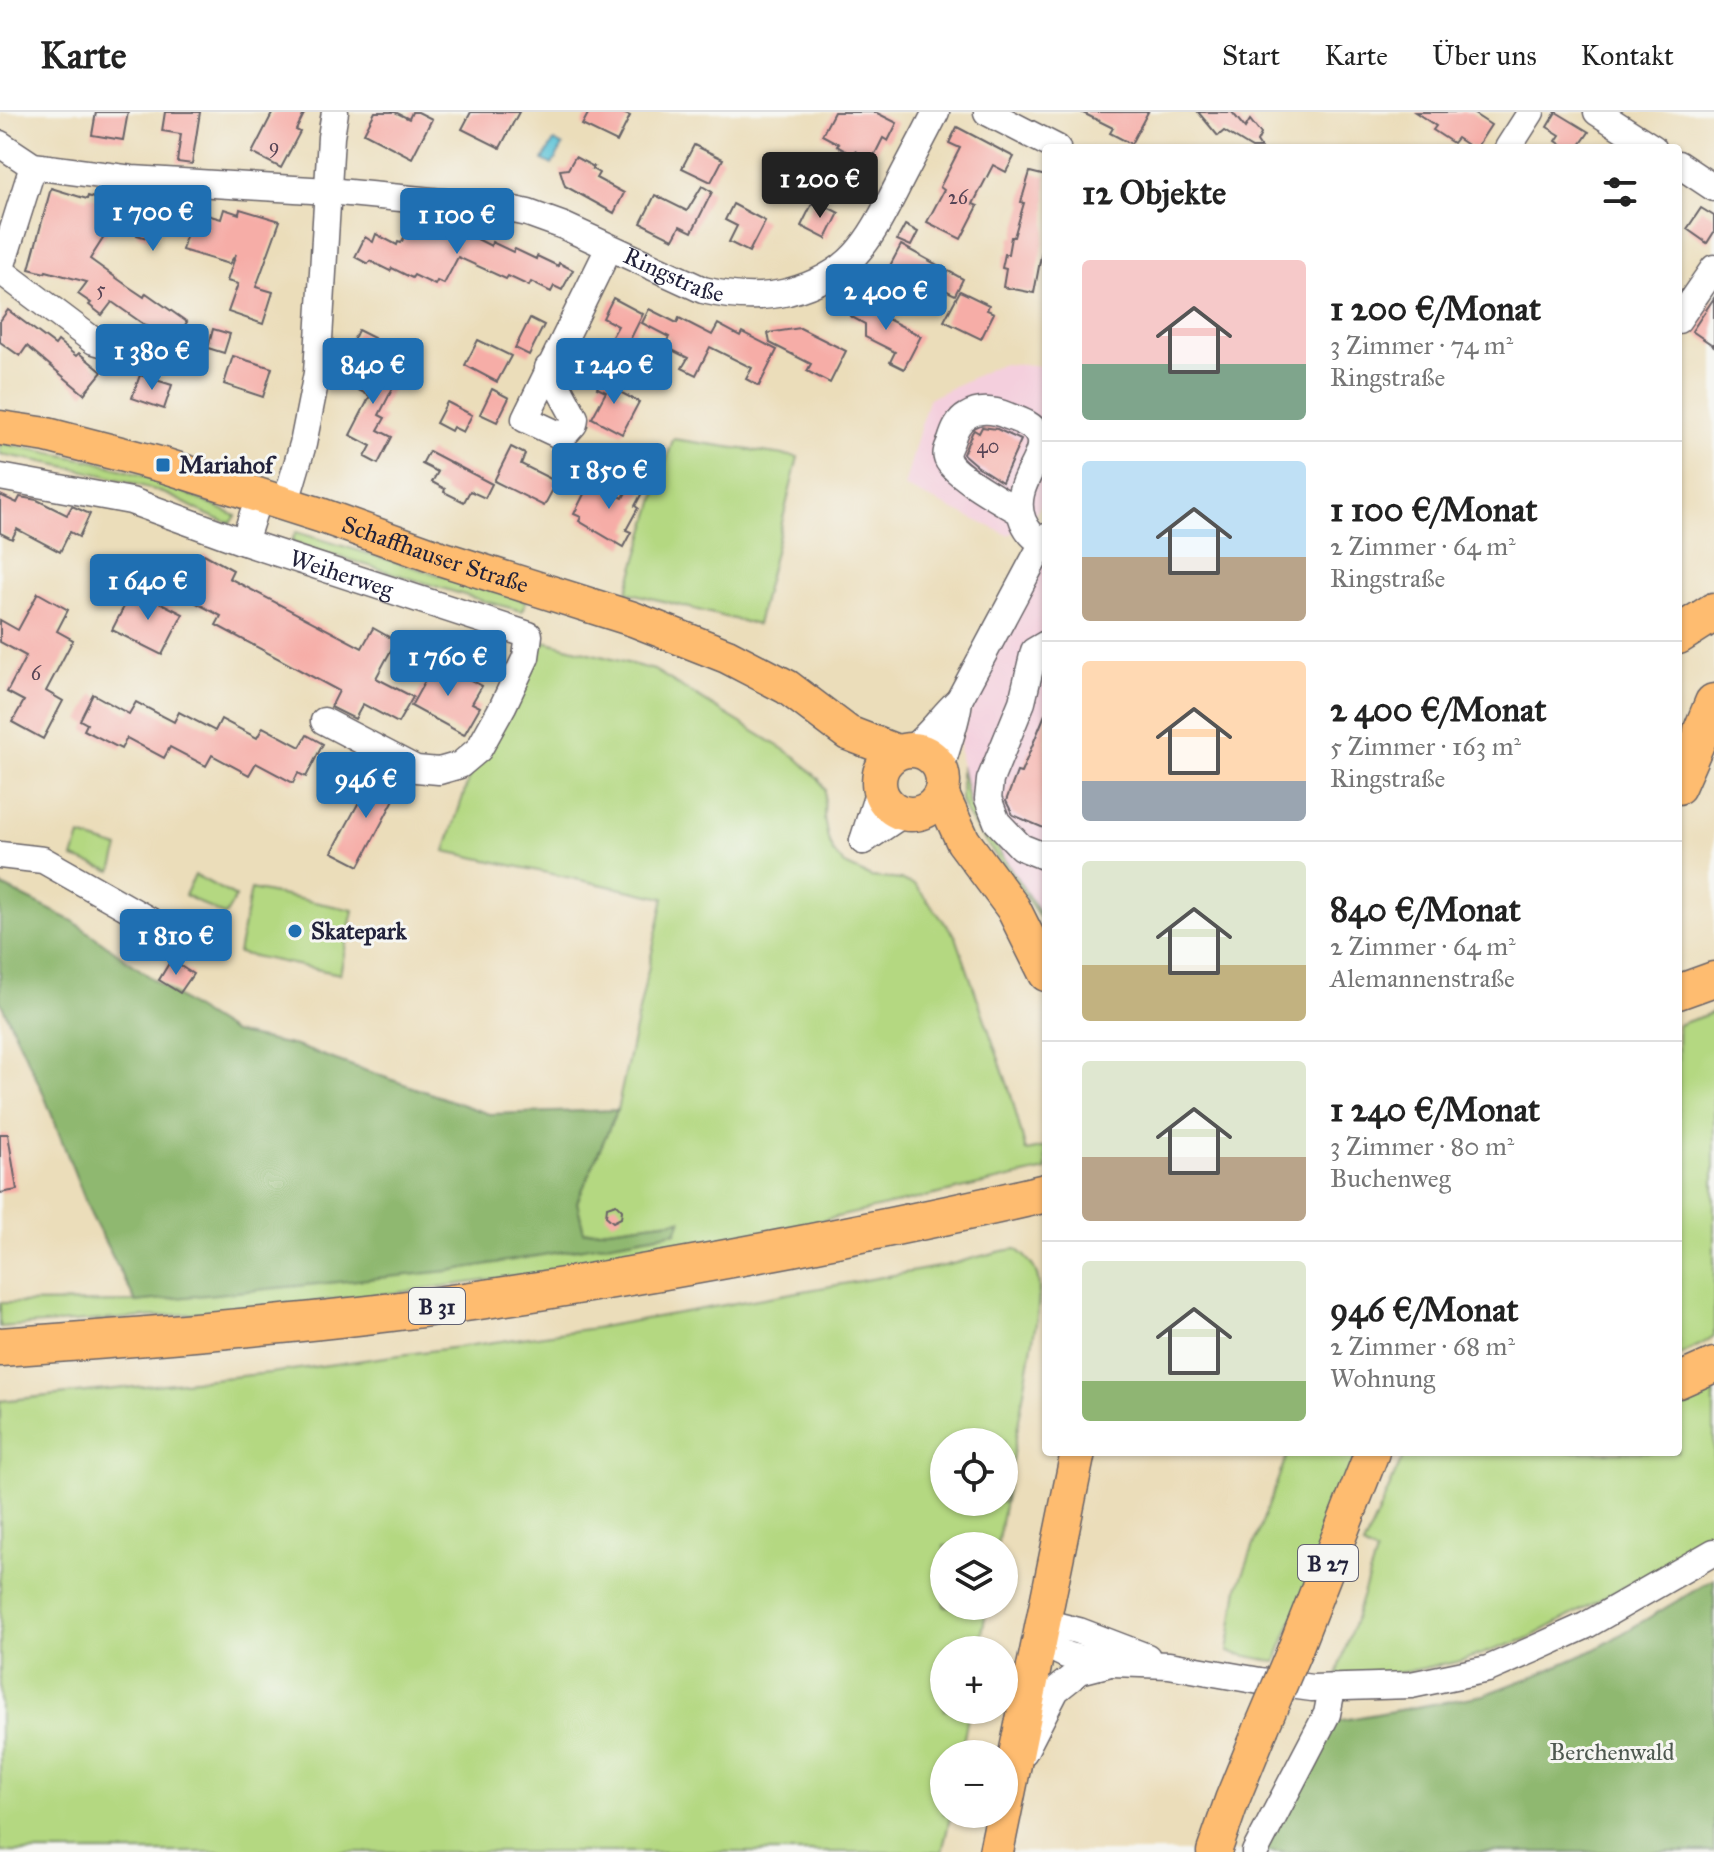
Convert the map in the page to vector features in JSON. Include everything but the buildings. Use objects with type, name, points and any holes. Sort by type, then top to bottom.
[{"type":"highway","points":[[1682,632],[1714,612]]},
{"type":"highway","name":"B 31","points":[[0,1347],[263,1325],[505,1296],[738,1257],[1042,1194]]},
{"type":"main road","name":"Schaffhauser Straße","points":[[0,428],[47,435],[120,453],[320,515],[440,558],[633,619],[727,656],[787,687],[891,767]]},
{"type":"main road","points":[[1682,778],[1710,715]]},
{"type":"main road","points":[[919,751],[936,762],[926,798],[887,805],[891,767],[919,751]]},
{"type":"main road","points":[[926,798],[1013,908],[1042,966]]},
{"type":"main road","points":[[1682,1379],[1714,1365]]},
{"type":"main road","points":[[1018,1748],[1077,1456]]},
{"type":"main road","name":"B 27","points":[[1214,1852],[1367,1464]]},
{"type":"main road","points":[[996,1852],[1001,1828]]},
{"type":"street","points":[[244,542],[303,444],[317,373],[335,112]]},
{"type":"street","name":"Ringstraße","points":[[33,166],[132,179],[328,191],[505,208],[564,226],[703,290],[729,296],[772,296],[820,281],[856,255],[877,227],[936,112]]},
{"type":"street","points":[[987,112],[1049,144]]},
{"type":"street","points":[[1511,144],[1531,112]]},
{"type":"street","points":[[1597,112],[1647,144]]},
{"type":"street","points":[[0,144],[33,166],[1,271],[94,341],[116,347]]},
{"type":"street","points":[[1682,167],[1714,188]]},
{"type":"street","points":[[548,368],[609,248]]},
{"type":"street","points":[[1682,314],[1714,268]]},
{"type":"street","name":"Weiherweg","points":[[0,477],[131,501],[244,542],[529,635],[526,657],[503,706],[479,749],[460,765],[439,771],[416,769],[324,721]]},
{"type":"street","points":[[1020,512],[1027,530],[1033,537],[1042,539]]},
{"type":"street","points":[[891,767],[922,741],[944,712],[959,700],[1042,546]]},
{"type":"street","points":[[995,633],[1040,647],[1022,702],[990,780],[988,799],[997,822],[1021,847],[1042,855]]},
{"type":"street","points":[[926,798],[958,717],[959,700]]},
{"type":"street","points":[[0,855],[43,860],[177,936]]},
{"type":"street","points":[[1041,1632],[1066,1655],[1112,1663],[1169,1665],[1312,1688],[1411,1685],[1488,1669],[1585,1626],[1714,1552]]},
{"type":"street","points":[[1041,1632],[1079,1631],[1169,1665]]},
{"type":"street","points":[[1018,1763],[1056,1690],[1080,1671],[1112,1663]]},
{"type":"street","points":[[1255,1852],[1327,1714],[1332,1689]]},
{"type":"shaded area","points":[[1000,364],[1042,366],[1042,502],[1030,524],[1008,535],[904,487],[928,399]]},
{"type":"shaded area","points":[[1042,564],[1042,917],[969,805],[959,744],[987,664]]},
{"type":"green space","points":[[673,439],[798,457],[757,625],[627,592]]},
{"type":"green space","points":[[0,443],[97,462],[157,480],[236,516],[231,523],[123,480],[0,454]]},
{"type":"green space","points":[[296,532],[526,601],[522,611],[484,601],[291,542]]},
{"type":"green space","points":[[540,640],[654,670],[796,757],[819,779],[825,790],[824,818],[833,852],[845,865],[871,877],[902,880],[915,885],[956,937],[1010,1091],[1026,1151],[1042,1148],[1042,1171],[690,1250],[548,1272],[220,1312],[0,1327],[0,1303],[136,1302],[676,1232],[680,1220],[584,1232],[577,1202],[617,1110],[664,898],[445,851],[474,763]]},
{"type":"green space","points":[[961,766],[969,805],[1042,921],[968,817],[961,801]]},
{"type":"green space","points":[[80,836],[119,848],[112,871],[73,858]]},
{"type":"green space","points":[[195,875],[236,897],[225,916],[185,895]]},
{"type":"green space","points":[[0,885],[73,921],[193,1008],[233,1033],[296,1046],[489,1114],[617,1110],[577,1202],[584,1232],[681,1220],[676,1232],[449,1271],[136,1302],[91,1215],[42,1090],[0,1001]]},
{"type":"green space","name":"Skatepark","points":[[251,889],[353,910],[340,974],[238,953]]},
{"type":"green space","points":[[1714,1012],[1714,1336],[1682,1354],[1682,1024]]},
{"type":"green space","points":[[1016,1249],[1031,1263],[1038,1276],[1038,1311],[1018,1428],[930,1428],[930,1516],[1002,1516],[999,1532],[930,1532],[930,1620],[984,1620],[982,1636],[930,1636],[930,1724],[966,1724],[964,1740],[930,1740],[930,1828],[948,1828],[942,1852],[0,1852],[0,1401],[270,1373],[595,1328],[944,1266]]},
{"type":"green space","points":[[1714,1379],[1714,1539],[1527,1639],[1457,1662],[1387,1675],[1337,1675],[1376,1554],[1363,1547],[1403,1456],[1682,1456],[1682,1390]]},
{"type":"green space","points":[[1287,1456],[1356,1456],[1276,1662],[1228,1652],[1238,1588]]},
{"type":"green space","name":"Berchenwald","points":[[1714,1579],[1714,1852],[1259,1852],[1337,1721],[1484,1695],[1596,1649]]},
{"type":"water","points":[[554,141],[563,146],[552,165],[543,160]]},
{"type":"place","name":"Mariahof","points":[[163,465]]},
{"type":"place","name":"Skatepark","points":[[295,931]]}]
